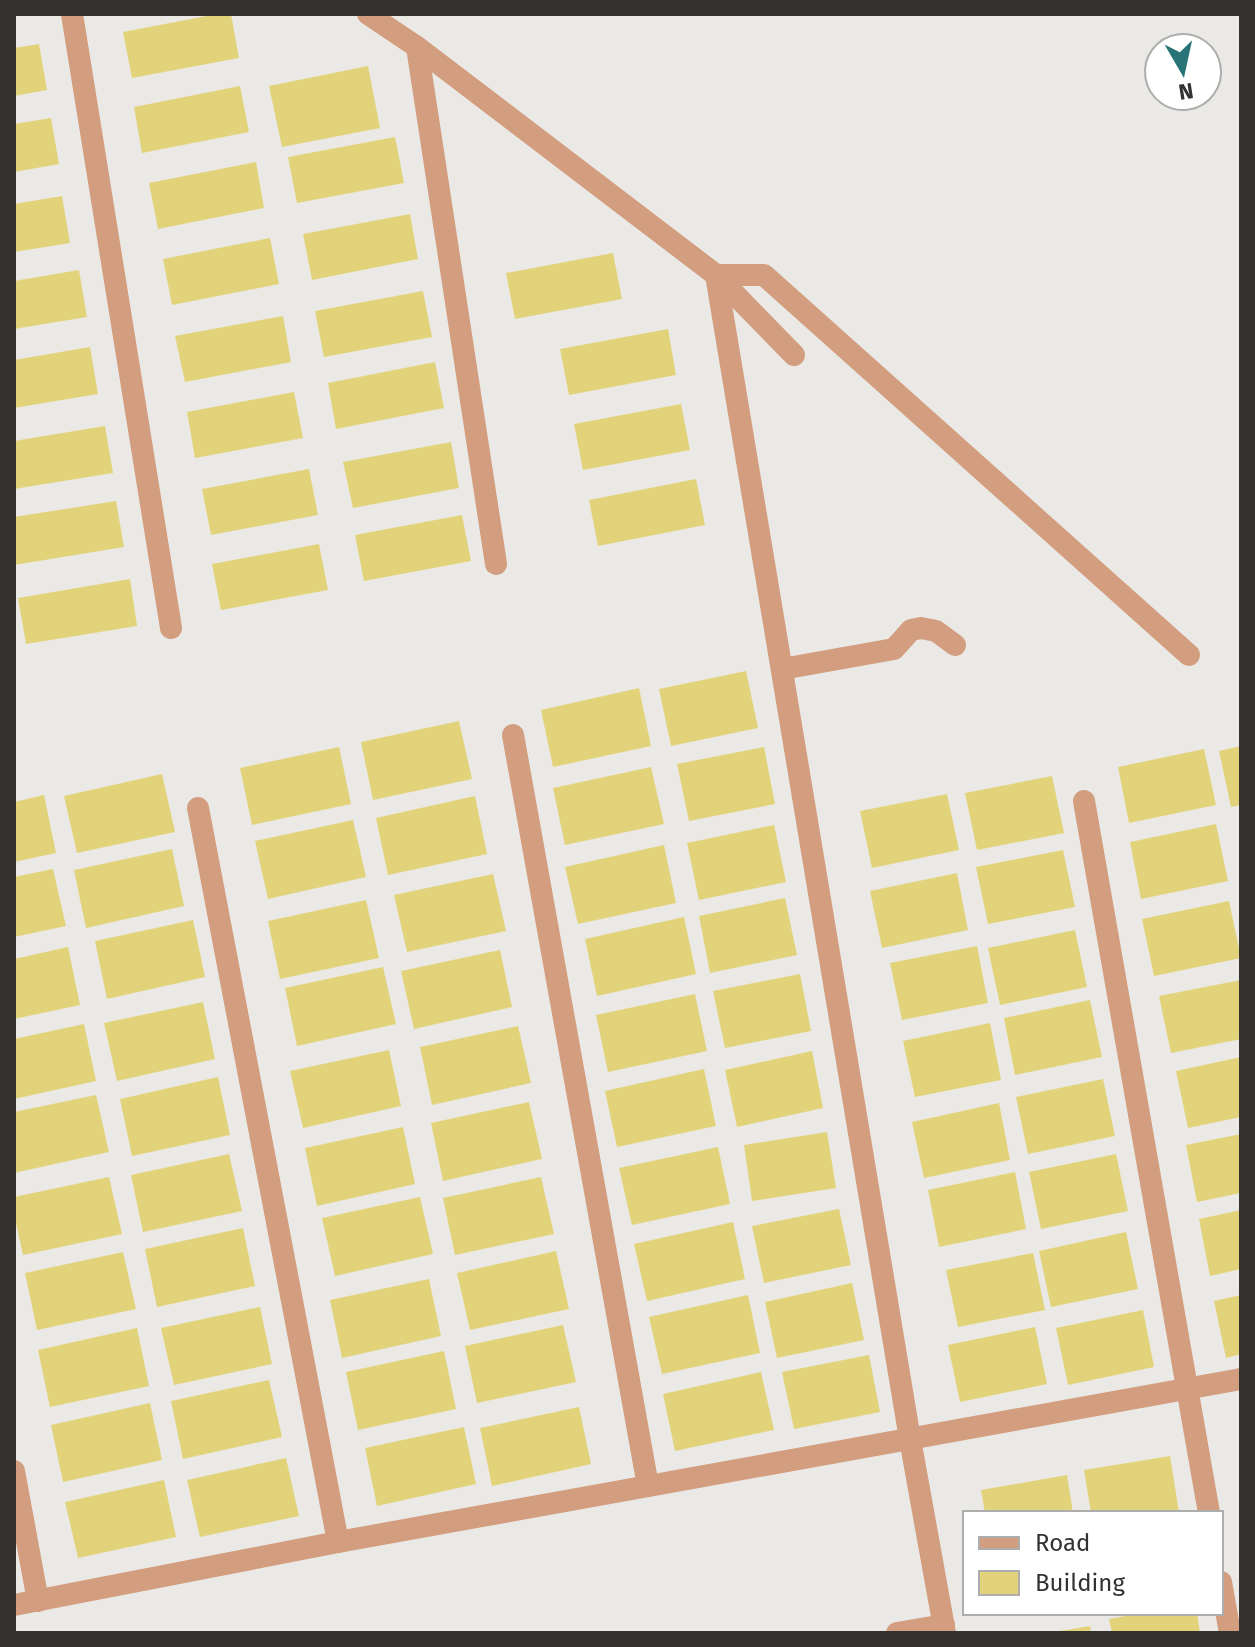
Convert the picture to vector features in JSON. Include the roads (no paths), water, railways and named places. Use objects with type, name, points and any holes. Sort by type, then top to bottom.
[{"type":"street","points":[[72,14],[171,628]]},
{"type":"street","points":[[368,14],[417,47],[716,275],[794,355]]},
{"type":"street","points":[[417,47],[496,564]]},
{"type":"street","points":[[716,275],[764,275],[1189,655]]},
{"type":"street","points":[[716,275],[910,1439],[945,1629],[897,1633]]},
{"type":"street","points":[[782,669],[894,649],[911,630],[921,628],[936,631],[955,645]]},
{"type":"street","points":[[513,735],[648,1486]]},
{"type":"street","points":[[1084,801],[1209,1511]]},
{"type":"street","points":[[198,808],[338,1542]]},
{"type":"street","points":[[14,1605],[338,1542],[1241,1379]]},
{"type":"street","points":[[14,1471],[38,1601]]},
{"type":"street","points":[[1223,1593],[1230,1633]]}]
